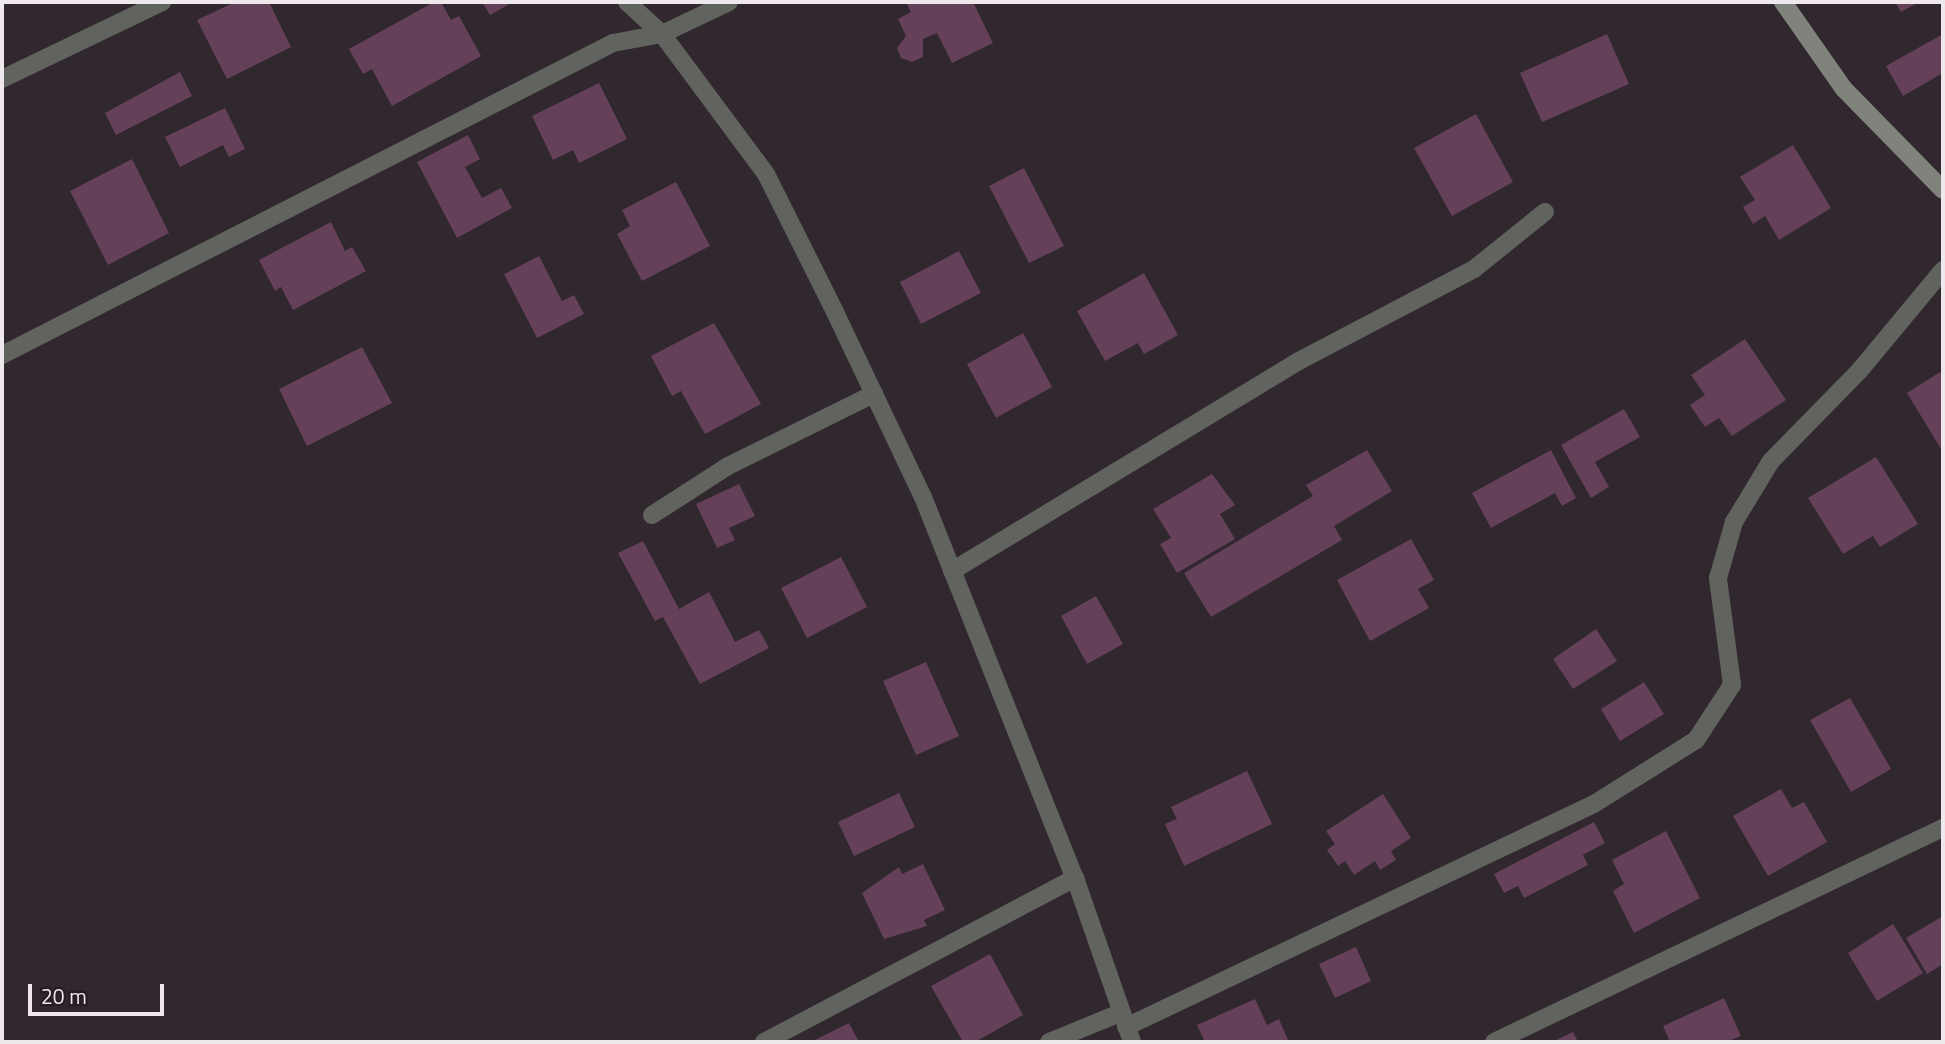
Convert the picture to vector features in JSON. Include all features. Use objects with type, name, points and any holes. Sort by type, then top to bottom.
[{"type":"street","points":[[2,79],[162,2]]},
{"type":"street","points":[[626,2],[662,34],[766,174],[874,394],[923,497],[1075,878],[1126,1027]]},
{"type":"street","points":[[2,355],[613,43],[662,34],[729,2]]},
{"type":"street","points":[[1783,2],[1844,89],[1943,190]]},
{"type":"street","points":[[952,571],[1297,362],[1474,269],[1545,212]]},
{"type":"street","points":[[1049,1042],[1126,1027],[1594,804],[1696,740],[1732,685],[1718,578],[1734,522],[1771,461],[1860,370],[1943,270]]},
{"type":"street","points":[[652,515],[728,466],[874,394]]},
{"type":"street","points":[[1494,1042],[1943,828]]},
{"type":"street","points":[[764,1042],[1075,878]]},
{"type":"building","points":[[235,2],[269,2],[291,47],[227,79],[197,20]]},
{"type":"building","points":[[434,2],[441,2],[451,20],[459,16],[481,56],[392,106],[372,69],[363,74],[349,49]]},
{"type":"building","points":[[482,2],[513,2],[490,15]]},
{"type":"building","points":[[906,2],[973,2],[993,43],[952,63],[937,33],[923,39],[923,57],[912,62],[901,58],[897,48],[906,36],[898,19],[911,12]]},
{"type":"building","points":[[1895,2],[1919,2],[1901,12]]},
{"type":"building","points":[[1607,34],[1629,84],[1542,122],[1520,73]]},
{"type":"building","points":[[1943,34],[1943,73],[1903,96],[1886,66]]},
{"type":"building","points":[[180,72],[192,96],[116,135],[105,113]]},
{"type":"building","points":[[599,83],[627,139],[579,163],[573,150],[553,160],[532,116]]},
{"type":"building","points":[[225,108],[245,149],[229,157],[223,145],[180,167],[165,137]]},
{"type":"building","points":[[1476,114],[1513,182],[1452,216],[1414,148]]},
{"type":"building","points":[[468,135],[480,159],[465,167],[482,198],[501,188],[512,208],[457,238],[417,162]]},
{"type":"building","points":[[1793,145],[1831,208],[1779,240],[1765,216],[1753,224],[1743,207],[1755,200],[1740,177]]},
{"type":"building","points":[[132,159],[169,233],[108,265],[70,191]]},
{"type":"building","points":[[1024,168],[1064,246],[1029,263],[989,186]]},
{"type":"building","points":[[676,182],[710,246],[642,281],[617,234],[630,226],[622,210]]},
{"type":"building","points":[[331,222],[345,251],[352,247],[366,271],[293,310],[281,287],[275,291],[259,260]]},
{"type":"building","points":[[959,251],[981,293],[921,324],[900,282]]},
{"type":"building","points":[[539,256],[562,301],[574,295],[584,314],[537,338],[504,274]]},
{"type":"building","points":[[1144,273],[1178,335],[1144,354],[1138,343],[1105,361],[1077,311]]},
{"type":"building","points":[[714,323],[761,404],[705,434],[681,391],[672,396],[651,356]]},
{"type":"building","points":[[1023,333],[1052,387],[996,418],[967,364]]},
{"type":"building","points":[[1745,339],[1786,400],[1732,436],[1719,418],[1705,427],[1690,405],[1705,395],[1691,375]]},
{"type":"building","points":[[362,347],[392,403],[307,446],[279,389]]},
{"type":"building","points":[[1940,372],[1943,376],[1943,452],[1907,393]]},
{"type":"building","points":[[1624,409],[1640,437],[1595,462],[1609,487],[1591,498],[1561,445]]},
{"type":"building","points":[[1367,450],[1392,491],[1334,526],[1342,540],[1211,617],[1184,573],[1313,496],[1306,485]]},
{"type":"building","points":[[1551,450],[1576,498],[1562,506],[1555,493],[1491,528],[1472,493]]},
{"type":"building","points":[[1876,457],[1918,524],[1880,547],[1873,536],[1843,554],[1808,498]]},
{"type":"building","points":[[1212,474],[1235,505],[1220,514],[1235,539],[1177,573],[1160,544],[1171,538],[1153,509]]},
{"type":"building","points":[[739,484],[755,516],[729,528],[735,540],[717,548],[696,504]]},
{"type":"building","points":[[1411,539],[1434,580],[1418,589],[1429,608],[1370,641],[1337,580]]},
{"type":"building","points":[[643,541],[679,609],[709,592],[735,642],[759,630],[769,648],[700,684],[663,617],[655,621],[618,553]]},
{"type":"building","points":[[841,557],[867,607],[807,638],[781,588]]},
{"type":"building","points":[[1096,596],[1123,644],[1087,664],[1061,616]]},
{"type":"building","points":[[1596,629],[1617,661],[1573,689],[1553,659]]},
{"type":"building","points":[[926,662],[959,736],[916,755],[883,681]]},
{"type":"building","points":[[1644,682],[1664,714],[1620,741],[1601,709]]},
{"type":"building","points":[[1850,698],[1891,769],[1851,792],[1810,720]]},
{"type":"building","points":[[1247,771],[1272,824],[1184,866],[1165,824],[1177,819],[1171,807]]},
{"type":"building","points":[[1781,789],[1792,808],[1804,802],[1827,842],[1768,876],[1733,816]]},
{"type":"building","points":[[899,793],[915,827],[854,856],[838,822]]},
{"type":"building","points":[[1383,794],[1411,838],[1391,851],[1396,860],[1380,870],[1375,861],[1354,875],[1345,861],[1338,866],[1327,850],[1335,844],[1326,831]]},
{"type":"building","points":[[1594,822],[1605,843],[1583,855],[1588,865],[1524,898],[1518,886],[1504,893],[1494,874]]},
{"type":"building","points":[[1666,831],[1700,898],[1634,933],[1613,891],[1624,884],[1612,860]]},
{"type":"building","points":[[923,864],[945,910],[924,920],[927,926],[884,939],[862,893],[899,867],[902,874]]},
{"type":"building","points":[[1943,916],[1943,964],[1927,974],[1906,938]]},
{"type":"building","points":[[1893,924],[1923,973],[1877,1001],[1848,953]]},
{"type":"building","points":[[1356,947],[1371,981],[1335,998],[1319,964]]},
{"type":"building","points":[[990,954],[1023,1015],[975,1042],[963,1042],[931,986]]},
{"type":"building","points":[[1724,998],[1741,1036],[1726,1042],[1670,1042],[1663,1026]]},
{"type":"building","points":[[1255,999],[1267,1025],[1279,1019],[1288,1040],[1205,1042],[1197,1025]]},
{"type":"building","points":[[849,1023],[859,1042],[811,1042]]},
{"type":"building","points":[[1573,1032],[1578,1042],[1552,1042]]}]
